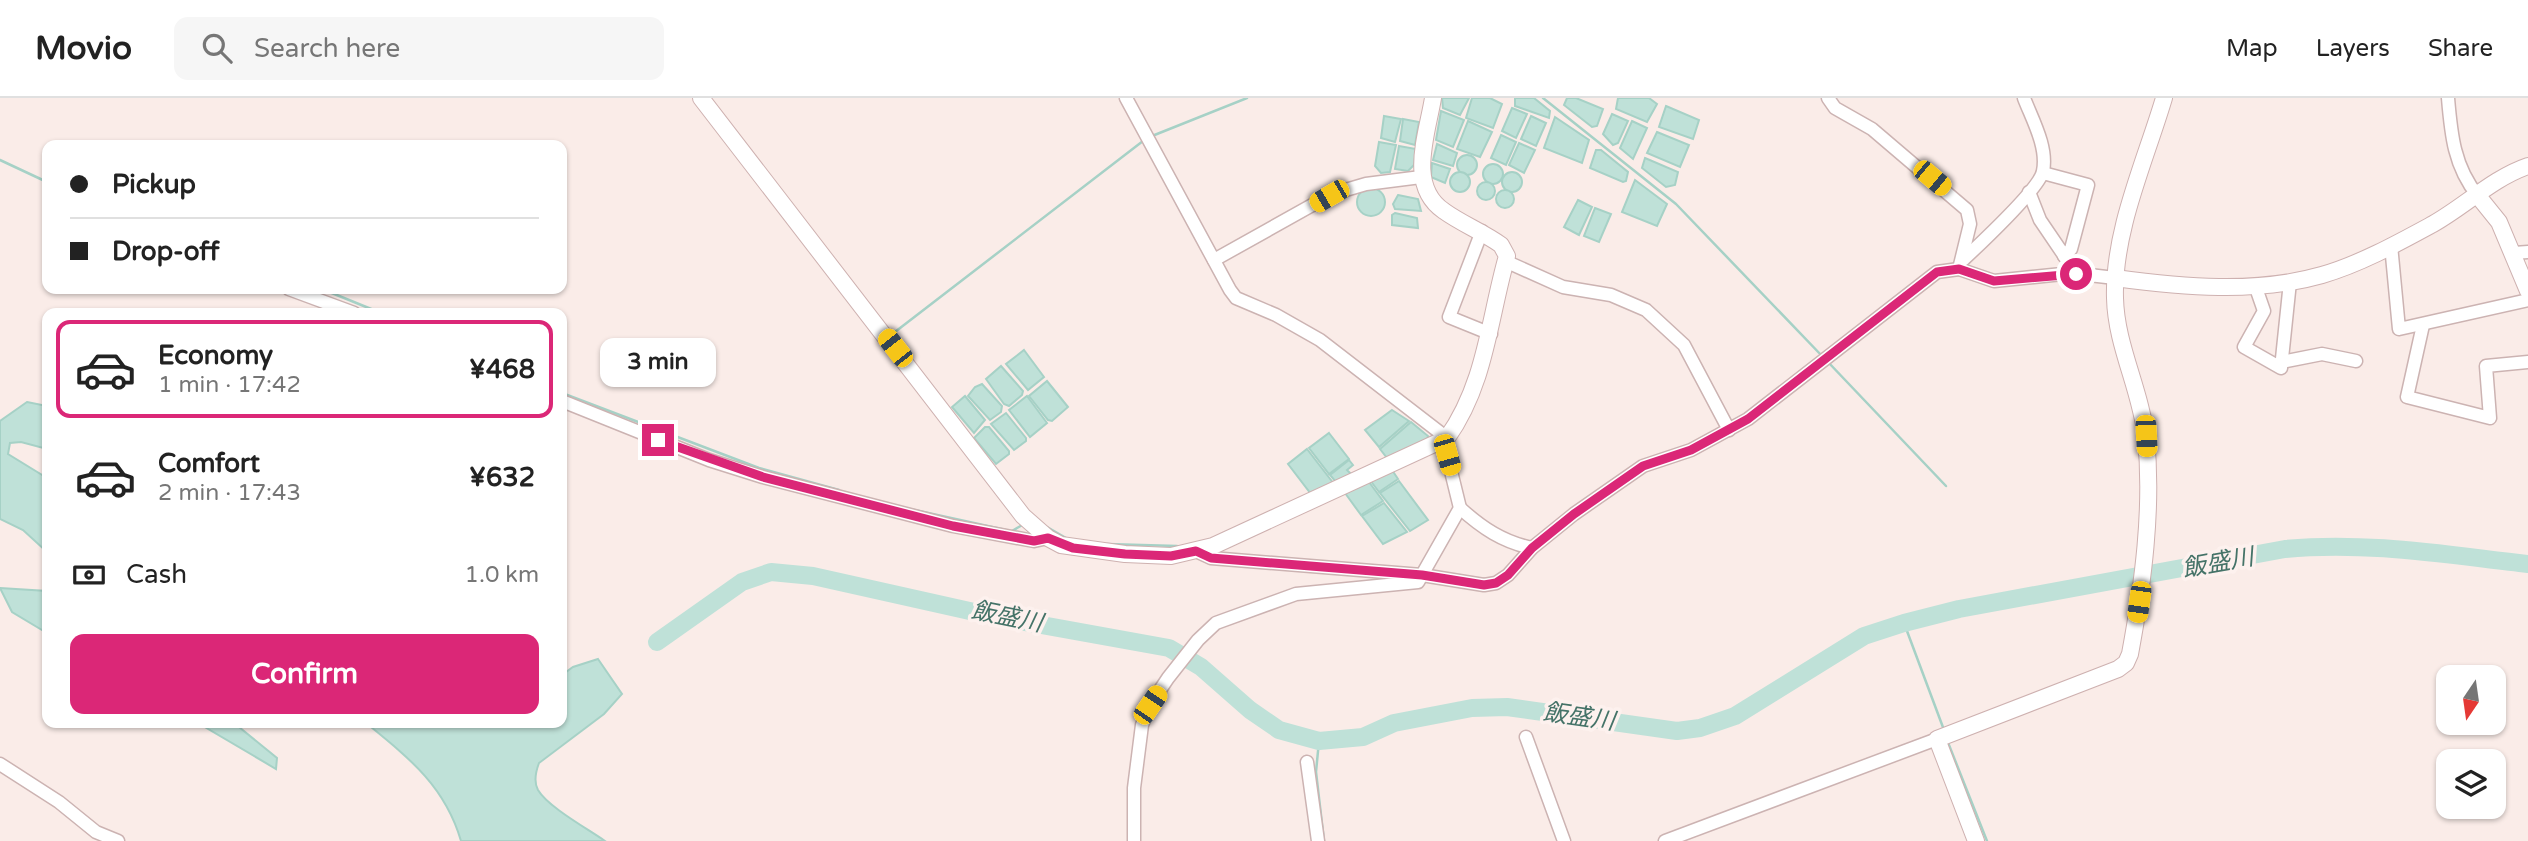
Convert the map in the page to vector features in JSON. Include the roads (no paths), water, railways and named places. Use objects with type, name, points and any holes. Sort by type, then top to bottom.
[{"type":"street","points":[[701,98],[1023,516],[1048,538],[1073,548],[1125,554],[1171,556],[1196,551],[1213,546],[1447,438]]},
{"type":"street","points":[[1126,98],[1236,298],[1320,340],[1447,438]]},
{"type":"street","points":[[1433,98],[1421,177],[1427,193],[1436,205],[1501,245],[1507,256],[1491,334],[1479,374],[1447,438],[1447,455],[1460,508],[1512,544],[1532,548]]},
{"type":"street","points":[[1828,98],[1835,108],[1872,129],[1967,210],[1970,224],[1961,265]]},
{"type":"street","points":[[1196,551],[1211,558],[1422,575],[1484,585],[1496,583],[1508,575],[1532,548],[1643,466],[1691,450],[1730,430],[1922,282],[1937,272],[1961,265],[2029,192],[2043,173],[2039,139],[2024,98]]},
{"type":"street","points":[[1665,841],[1937,739],[2118,669],[2126,663],[2130,654],[2139,598],[2148,483],[2146,436],[2118,324],[2115,278],[2124,232],[2164,98]]},
{"type":"street","points":[[2448,98],[2463,178],[2521,252],[2528,290]]},
{"type":"street","points":[[1961,265],[1994,281],[2076,274],[2197,286],[2290,282],[2336,270],[2391,245],[2478,196],[2502,176],[2528,166]]},
{"type":"street","points":[[2043,173],[2088,185],[2071,249],[2064,256]]},
{"type":"street","points":[[1214,260],[1332,194],[1366,184],[1421,177]]},
{"type":"street","points":[[2029,192],[2040,220],[2076,274]]},
{"type":"street","points":[[1482,231],[1449,317],[1491,334]]},
{"type":"street","points":[[2391,245],[2399,329],[2528,300]]},
{"type":"street","points":[[1505,261],[1563,287],[1631,302],[1656,317],[1684,345],[1730,430]]},
{"type":"street","points":[[2255,285],[2264,311],[2244,348],[2281,368],[2290,282]]},
{"type":"street","points":[[303,294],[340,308]]},
{"type":"street","points":[[2423,325],[2407,397],[2490,418],[2487,366],[2528,362]]},
{"type":"street","points":[[2281,362],[2322,354],[2356,361]]},
{"type":"street","points":[[567,403],[709,460],[763,477],[953,526],[1034,541],[1048,538]]},
{"type":"street","points":[[1134,841],[1139,734],[1150,705],[1198,640],[1216,623],[1288,596],[1418,582],[1460,508]]},
{"type":"street","points":[[1526,737],[1564,841]]},
{"type":"street","points":[[1937,739],[1976,841]]},
{"type":"street","points":[[1307,762],[1318,841]]},
{"type":"street","points":[[0,764],[59,802],[96,832],[118,841]]},
{"type":"water","points":[[1442,98],[1469,98],[1460,115],[1443,108]]},
{"type":"water","points":[[1472,98],[1490,98],[1502,104],[1493,128],[1466,118]]},
{"type":"water","points":[[1515,98],[1534,98],[1550,111],[1549,118],[1515,106]]},
{"type":"water","points":[[1567,98],[1576,98],[1603,109],[1597,126],[1592,127],[1564,105]]},
{"type":"water","points":[[1618,98],[1649,98],[1657,104],[1647,122],[1616,109]]},
{"type":"water","points":[[1666,106],[1699,120],[1693,139],[1659,127]]},
{"type":"water","points":[[1512,108],[1527,114],[1516,138],[1502,131]]},
{"type":"water","points":[[1441,111],[1464,120],[1453,147],[1436,140]]},
{"type":"water","points":[[1612,114],[1628,121],[1618,143],[1613,145],[1603,134]]},
{"type":"water","points":[[1384,116],[1401,119],[1395,142],[1381,138]]},
{"type":"water","points":[[1531,116],[1546,123],[1536,146],[1521,139]]},
{"type":"water","points":[[1555,117],[1589,140],[1582,163],[1544,148]]},
{"type":"water","points":[[1403,119],[1419,122],[1415,145],[1400,141]]},
{"type":"water","points":[[1468,121],[1492,132],[1480,157],[1457,149]]},
{"type":"water","points":[[1632,121],[1647,128],[1633,159],[1620,148]]},
{"type":"water","points":[[1657,132],[1689,145],[1680,167],[1647,153]]},
{"type":"water","points":[[1501,135],[1516,142],[1506,165],[1491,158]]},
{"type":"water","points":[[1379,142],[1396,145],[1390,172],[1381,173],[1375,166]]},
{"type":"water","points":[[1519,143],[1535,150],[1524,173],[1509,165]]},
{"type":"water","points":[[1437,144],[1457,153],[1453,166],[1433,160]]},
{"type":"water","points":[[1399,146],[1416,149],[1414,165],[1408,171],[1395,169]]},
{"type":"water","points":[[1596,150],[1601,150],[1628,172],[1626,181],[1590,168]]},
{"type":"water","points":[[1463,155],[1471,155],[1477,165],[1471,175],[1463,175],[1457,169],[1457,161]]},
{"type":"water","points":[[1645,158],[1678,172],[1675,185],[1666,187],[1642,168]]},
{"type":"water","points":[[1432,163],[1450,169],[1445,183],[1431,177]]},
{"type":"water","points":[[1489,164],[1497,164],[1503,174],[1497,184],[1489,184],[1483,178],[1483,170]]},
{"type":"water","points":[[1460,172],[1467,175],[1470,182],[1467,189],[1460,192],[1453,189],[1450,182],[1453,175]]},
{"type":"water","points":[[1508,172],[1516,172],[1522,182],[1516,192],[1508,192],[1502,186],[1502,178]]},
{"type":"water","points":[[1635,180],[1667,204],[1657,226],[1622,212]]},
{"type":"water","points":[[1486,182],[1492,185],[1495,191],[1492,197],[1486,200],[1480,197],[1477,191],[1480,185]]},
{"type":"water","points":[[1371,188],[1381,192],[1385,202],[1381,212],[1371,216],[1361,212],[1357,202],[1361,192]]},
{"type":"water","points":[[1505,190],[1511,193],[1514,199],[1511,205],[1505,208],[1499,205],[1496,199],[1499,193]]},
{"type":"water","points":[[1398,195],[1418,199],[1421,211],[1395,209],[1393,204]]},
{"type":"water","points":[[1578,200],[1592,207],[1579,235],[1564,227]]},
{"type":"water","points":[[1595,208],[1611,214],[1599,242],[1584,236]]},
{"type":"water","points":[[1395,213],[1417,218],[1418,228],[1392,225],[1392,215]]},
{"type":"water","points":[[1024,350],[1044,377],[1028,390],[1006,364]]},
{"type":"water","points":[[1001,366],[1023,391],[1009,406],[1004,404],[986,379]]},
{"type":"water","points":[[1047,381],[1068,407],[1052,421],[1048,420],[1029,396]]},
{"type":"water","points":[[982,384],[1002,406],[1001,412],[990,420],[968,396],[975,387]]},
{"type":"water","points":[[965,396],[985,420],[974,433],[952,407]]},
{"type":"water","points":[[1027,396],[1047,423],[1030,437],[1009,410]]},
{"type":"water","points":[[27,402],[42,405],[42,448],[21,442],[10,443],[8,454],[42,475],[42,547],[23,530],[0,519],[0,421]]},
{"type":"water","points":[[1392,410],[1409,421],[1379,447],[1365,430]]},
{"type":"water","points":[[1006,413],[1026,438],[1026,441],[1014,450],[991,424]]},
{"type":"water","points":[[1411,422],[1428,436],[1427,440],[1387,458],[1380,449]]},
{"type":"water","points":[[985,427],[989,427],[1009,451],[1009,454],[996,464],[974,438]]},
{"type":"water","points":[[1329,433],[1349,459],[1329,474],[1309,448]]},
{"type":"water","points":[[1307,449],[1334,484],[1311,494],[1288,464]]},
{"type":"water","points":[[1349,460],[1353,465],[1347,470],[1352,475],[1336,482],[1330,475]]},
{"type":"water","points":[[1392,470],[1398,479],[1379,492],[1370,480]]},
{"type":"water","points":[[1399,481],[1428,520],[1410,531],[1380,493]]},
{"type":"water","points":[[1369,482],[1383,501],[1361,515],[1345,493]]},
{"type":"water","points":[[1384,503],[1407,532],[1383,544],[1362,516]]},
{"type":"water","points":[[0,588],[42,591],[42,630],[12,612]]},
{"type":"water","points":[[598,659],[622,694],[604,714],[539,763],[536,787],[550,803],[605,841],[461,841],[445,804],[424,775],[372,728],[567,728],[567,671]]},
{"type":"water","points":[[206,728],[240,728],[277,758],[276,769]]},
{"type":"waterway","points":[[1152,136],[1247,98]]},
{"type":"waterway","points":[[1543,98],[1676,204],[1823,357]]},
{"type":"waterway","points":[[891,335],[1143,141]]},
{"type":"waterway","points":[[0,160],[42,180]]},
{"type":"waterway","points":[[334,294],[369,308]]},
{"type":"waterway","points":[[1828,362],[1946,486]]},
{"type":"waterway","points":[[567,395],[759,468],[839,490]]},
{"type":"waterway","points":[[910,509],[1006,530]]},
{"type":"waterway","points":[[1012,531],[1024,524]]},
{"type":"waterway","points":[[1047,527],[1066,538]]},
{"type":"waterway","points":[[1107,544],[1177,546]]},
{"type":"waterway","name":"飯盛川","points":[[657,642],[742,582],[771,572],[813,576],[992,616],[1169,648],[1201,667],[1250,710],[1279,730],[1319,741],[1363,737],[1394,723],[1472,708],[1507,707],[1677,731],[1700,728],[1735,716],[1864,636],[1959,609],[2285,549],[2376,548],[2528,564]]},
{"type":"waterway","points":[[1904,623],[1944,730]]},
{"type":"waterway","points":[[1947,740],[1987,841]]},
{"type":"waterway","points":[[1319,741],[1316,772],[1324,841]]}]
